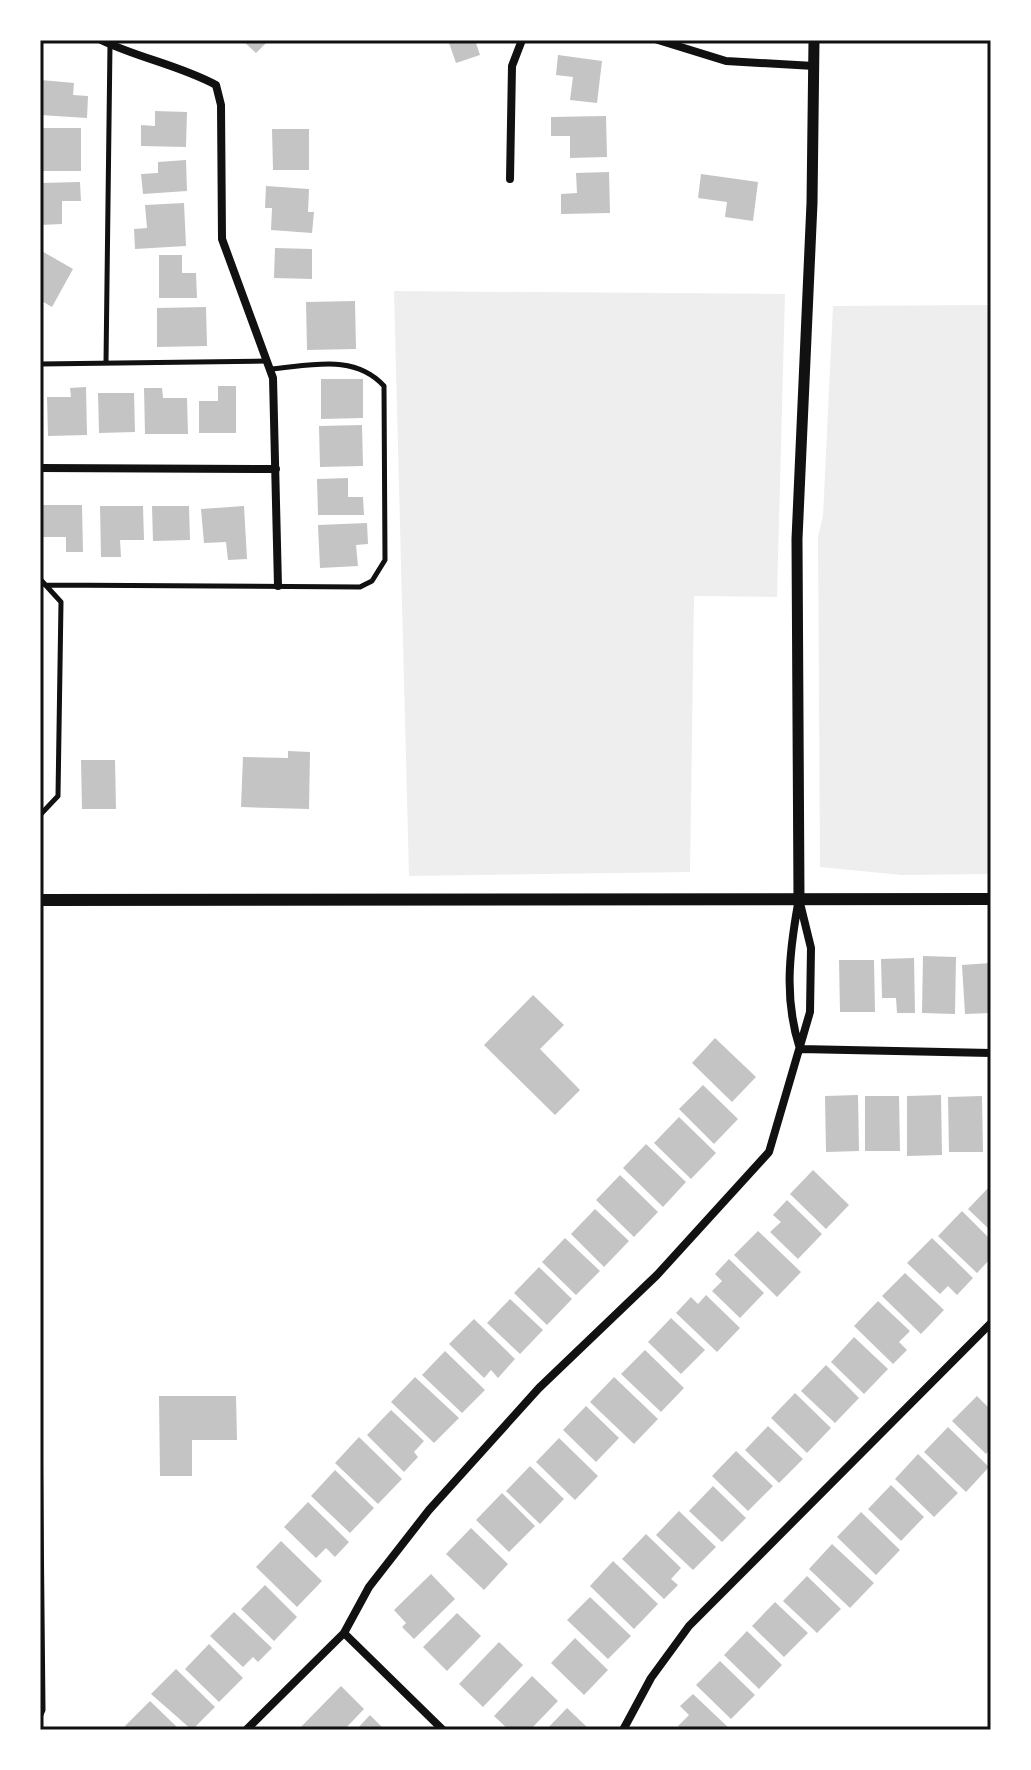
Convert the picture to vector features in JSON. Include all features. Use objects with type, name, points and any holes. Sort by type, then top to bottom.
[{"type":"main road","points":[[40,900],[991,899]]},
{"type":"street","points":[[101,40],[193,72],[216,85],[221,105],[222,239],[269,365],[277,420],[278,586]]},
{"type":"street","points":[[510,179],[512,66],[522,40]]},
{"type":"street","points":[[658,40],[726,61],[814,66]]},
{"type":"street","points":[[800,1049],[789,1016],[790,948],[799,899],[797,539],[812,203],[814,40]]},
{"type":"street","points":[[40,468],[276,469]]},
{"type":"street","points":[[246,1730],[344,1633],[369,1587],[429,1510],[539,1388],[657,1275],[755,1171],[769,1152],[810,1012],[811,948],[799,899]]},
{"type":"street","points":[[800,1049],[991,1053]]},
{"type":"street","points":[[623,1730],[651,1678],[689,1626],[991,1323]]},
{"type":"street","points":[[344,1633],[443,1730]]},
{"type":"lane","points":[[106,362],[110,44]]},
{"type":"lane","points":[[40,364],[346,363],[374,374],[384,386],[385,560],[372,581],[360,587],[45,585]]},
{"type":"lane","points":[[40,579],[61,602],[58,796],[40,815]]},
{"type":"lane","points":[[40,1415],[43,1710],[40,1717]]},
{"type":"shaded area","points":[[394,291],[785,294],[777,597],[694,596],[690,872],[409,876]]},
{"type":"shaded area","points":[[991,305],[991,874],[902,875],[820,867],[818,537],[823,516],[833,306]]},
{"type":"building","points":[[242,40],[269,40],[256,53]]},
{"type":"building","points":[[448,40],[475,40],[480,55],[456,63]]},
{"type":"building","points":[[558,55],[602,61],[597,103],[570,100],[573,77],[556,75]]},
{"type":"building","points":[[41,80],[74,83],[73,95],[88,96],[87,118],[40,115]]},
{"type":"building","points":[[155,111],[187,112],[186,147],[141,146],[141,125],[155,126]]},
{"type":"building","points":[[606,116],[607,157],[570,158],[570,136],[551,136],[551,117]]},
{"type":"building","points":[[40,128],[81,128],[81,171],[40,171]]},
{"type":"building","points":[[272,129],[309,129],[309,170],[273,170]]},
{"type":"building","points":[[186,160],[187,191],[143,194],[141,174],[158,173],[158,162]]},
{"type":"building","points":[[609,172],[610,213],[561,214],[561,194],[577,193],[576,173]]},
{"type":"building","points":[[701,174],[758,182],[753,221],[725,217],[727,202],[698,198]]},
{"type":"building","points":[[80,182],[81,201],[62,201],[62,224],[40,225],[40,183]]},
{"type":"building","points":[[266,186],[309,189],[308,212],[314,212],[312,233],[271,230],[272,208],[265,208]]},
{"type":"building","points":[[184,203],[186,246],[135,249],[134,229],[147,228],[145,205]]},
{"type":"building","points":[[275,248],[312,249],[312,279],[274,278]]},
{"type":"building","points":[[40,250],[73,269],[52,307],[40,300]]},
{"type":"building","points":[[159,255],[182,255],[182,273],[196,273],[197,298],[159,298]]},
{"type":"building","points":[[355,301],[356,349],[307,350],[306,302]]},
{"type":"building","points":[[206,307],[207,346],[157,347],[157,308]]},
{"type":"building","points":[[321,379],[363,379],[363,418],[321,419]]},
{"type":"building","points":[[218,386],[236,386],[236,433],[199,433],[199,401],[218,401]]},
{"type":"building","points":[[86,387],[87,435],[48,436],[47,397],[71,397],[70,388]]},
{"type":"building","points":[[144,388],[162,388],[163,398],[187,398],[188,434],[145,434]]},
{"type":"building","points":[[98,393],[134,393],[135,432],[99,433]]},
{"type":"building","points":[[362,425],[363,466],[320,467],[319,426]]},
{"type":"building","points":[[348,478],[348,497],[363,497],[364,515],[318,515],[317,479]]},
{"type":"building","points":[[40,505],[82,505],[83,552],[66,552],[66,537],[40,537]]},
{"type":"building","points":[[100,506],[143,506],[144,540],[120,540],[121,557],[101,557]]},
{"type":"building","points":[[152,506],[189,506],[190,540],[153,541]]},
{"type":"building","points":[[244,506],[247,559],[228,560],[226,542],[204,543],[201,509]]},
{"type":"building","points":[[367,523],[368,544],[356,545],[358,566],[320,568],[318,525]]},
{"type":"building","points":[[288,751],[310,752],[309,809],[241,807],[243,757],[288,758]]},
{"type":"building","points":[[81,760],[115,760],[116,809],[82,809]]},
{"type":"building","points":[[923,956],[956,957],[955,1014],[922,1013]]},
{"type":"building","points":[[914,958],[915,1013],[897,1013],[896,998],[882,998],[881,959]]},
{"type":"building","points":[[839,960],[874,960],[875,1012],[840,1012]]},
{"type":"building","points":[[991,963],[991,1013],[965,1014],[962,965]]},
{"type":"building","points":[[533,995],[564,1025],[540,1049],[580,1090],[555,1115],[484,1045]]},
{"type":"building","points":[[715,1038],[756,1077],[732,1102],[692,1063]]},
{"type":"building","points":[[703,1085],[738,1119],[714,1144],[679,1109]]},
{"type":"building","points":[[858,1095],[859,1151],[826,1152],[825,1096]]},
{"type":"building","points":[[941,1095],[942,1155],[907,1156],[907,1096]]},
{"type":"building","points":[[865,1096],[899,1096],[900,1151],[865,1151]]},
{"type":"building","points":[[982,1096],[983,1152],[949,1152],[948,1097]]},
{"type":"building","points":[[679,1117],[716,1153],[691,1179],[654,1143]]},
{"type":"building","points":[[646,1144],[686,1182],[663,1207],[623,1168]]},
{"type":"building","points":[[813,1170],[849,1205],[826,1229],[790,1194]]},
{"type":"building","points":[[620,1175],[658,1212],[634,1237],[596,1200]]},
{"type":"building","points":[[991,1185],[991,1231],[968,1209]]},
{"type":"building","points":[[787,1200],[822,1234],[798,1259],[770,1232],[781,1222],[773,1215]]},
{"type":"building","points":[[595,1209],[629,1241],[604,1267],[571,1234]]},
{"type":"building","points":[[962,1211],[991,1240],[991,1258],[977,1273],[938,1236]]},
{"type":"building","points":[[758,1231],[801,1272],[777,1297],[734,1255]]},
{"type":"building","points":[[565,1238],[600,1271],[576,1295],[542,1262]]},
{"type":"building","points":[[932,1238],[973,1278],[957,1295],[948,1286],[940,1294],[907,1263]]},
{"type":"building","points":[[729,1259],[764,1293],[740,1318],[712,1291],[722,1281],[715,1274]]},
{"type":"building","points":[[539,1267],[572,1299],[547,1325],[514,1293]]},
{"type":"building","points":[[905,1273],[944,1310],[921,1334],[882,1296]]},
{"type":"building","points":[[706,1295],[740,1328],[717,1352],[676,1313],[691,1297],[698,1304]]},
{"type":"building","points":[[510,1299],[543,1330],[520,1354],[487,1323]]},
{"type":"building","points":[[878,1301],[910,1331],[899,1342],[907,1350],[893,1364],[854,1326]]},
{"type":"building","points":[[671,1318],[705,1350],[681,1374],[648,1342]]},
{"type":"building","points":[[474,1319],[515,1359],[498,1378],[491,1370],[484,1378],[449,1344]]},
{"type":"building","points":[[854,1337],[888,1369],[864,1394],[831,1362]]},
{"type":"building","points":[[645,1350],[684,1388],[661,1412],[621,1374]]},
{"type":"building","points":[[445,1351],[485,1390],[462,1413],[422,1375]]},
{"type":"building","points":[[826,1365],[859,1398],[835,1423],[801,1391]]},
{"type":"building","points":[[415,1377],[459,1418],[434,1443],[391,1402]]},
{"type":"building","points":[[614,1377],[658,1419],[634,1444],[590,1402]]},
{"type":"building","points":[[795,1393],[831,1428],[807,1453],[771,1418]]},
{"type":"building","points":[[159,1396],[236,1396],[237,1440],[192,1440],[192,1476],[160,1476]]},
{"type":"building","points":[[977,1396],[991,1410],[991,1448],[986,1454],[952,1421]]},
{"type":"building","points":[[586,1406],[619,1438],[596,1462],[563,1430]]},
{"type":"building","points":[[391,1410],[424,1441],[414,1452],[418,1457],[404,1472],[367,1435]]},
{"type":"building","points":[[768,1426],[803,1459],[779,1483],[745,1450]]},
{"type":"building","points":[[948,1427],[989,1467],[966,1492],[924,1452]]},
{"type":"building","points":[[359,1437],[402,1479],[378,1504],[335,1463]]},
{"type":"building","points":[[559,1438],[598,1476],[575,1500],[536,1462]]},
{"type":"building","points":[[736,1451],[773,1486],[748,1511],[712,1476]]},
{"type":"building","points":[[918,1454],[958,1493],[934,1517],[895,1479]]},
{"type":"building","points":[[530,1466],[564,1499],[540,1524],[506,1491]]},
{"type":"building","points":[[335,1470],[374,1508],[350,1533],[311,1496]]},
{"type":"building","points":[[891,1485],[924,1517],[901,1541],[868,1509]]},
{"type":"building","points":[[713,1486],[746,1518],[722,1542],[689,1511]]},
{"type":"building","points":[[502,1493],[535,1526],[509,1552],[476,1520]]},
{"type":"building","points":[[308,1502],[349,1542],[335,1557],[326,1548],[316,1558],[284,1527]]},
{"type":"building","points":[[679,1511],[716,1547],[693,1570],[656,1535]]},
{"type":"building","points":[[861,1512],[900,1550],[876,1575],[837,1537]]},
{"type":"building","points":[[471,1528],[508,1564],[484,1590],[446,1554]]},
{"type":"building","points":[[646,1534],[681,1568],[671,1579],[678,1585],[664,1599],[622,1559]]},
{"type":"building","points":[[281,1541],[322,1581],[297,1607],[256,1567]]},
{"type":"building","points":[[832,1544],[874,1583],[850,1608],[809,1569]]},
{"type":"building","points":[[613,1561],[658,1604],[634,1629],[590,1586]]},
{"type":"building","points":[[431,1574],[455,1599],[414,1639],[402,1627],[406,1623],[394,1610]]},
{"type":"building","points":[[807,1576],[841,1609],[817,1633],[783,1601]]},
{"type":"building","points":[[265,1585],[297,1617],[274,1641],[241,1609]]},
{"type":"building","points":[[590,1597],[631,1636],[608,1659],[567,1620]]},
{"type":"building","points":[[775,1602],[808,1633],[784,1657],[752,1626]]},
{"type":"building","points":[[234,1612],[272,1648],[258,1662],[253,1657],[243,1667],[210,1636]]},
{"type":"building","points":[[457,1613],[481,1636],[447,1671],[423,1647]]},
{"type":"building","points":[[747,1631],[782,1665],[759,1689],[724,1655]]},
{"type":"building","points":[[575,1638],[608,1670],[584,1695],[551,1663]]},
{"type":"building","points":[[499,1642],[523,1665],[483,1707],[459,1684]]},
{"type":"building","points":[[209,1644],[243,1678],[219,1702],[185,1669]]},
{"type":"building","points":[[720,1661],[755,1695],[731,1719],[696,1685]]},
{"type":"building","points":[[176,1669],[215,1707],[192,1730],[151,1694]]},
{"type":"building","points":[[532,1676],[558,1701],[530,1730],[509,1730],[494,1716]]},
{"type":"building","points":[[341,1686],[364,1709],[344,1730],[298,1730]]},
{"type":"building","points":[[693,1694],[731,1730],[681,1730],[678,1726],[689,1715],[680,1706]]},
{"type":"building","points":[[150,1701],[180,1730],[129,1730],[125,1726]]},
{"type":"building","points":[[567,1708],[590,1730],[546,1730]]},
{"type":"building","points":[[370,1715],[385,1730],[356,1730]]}]
